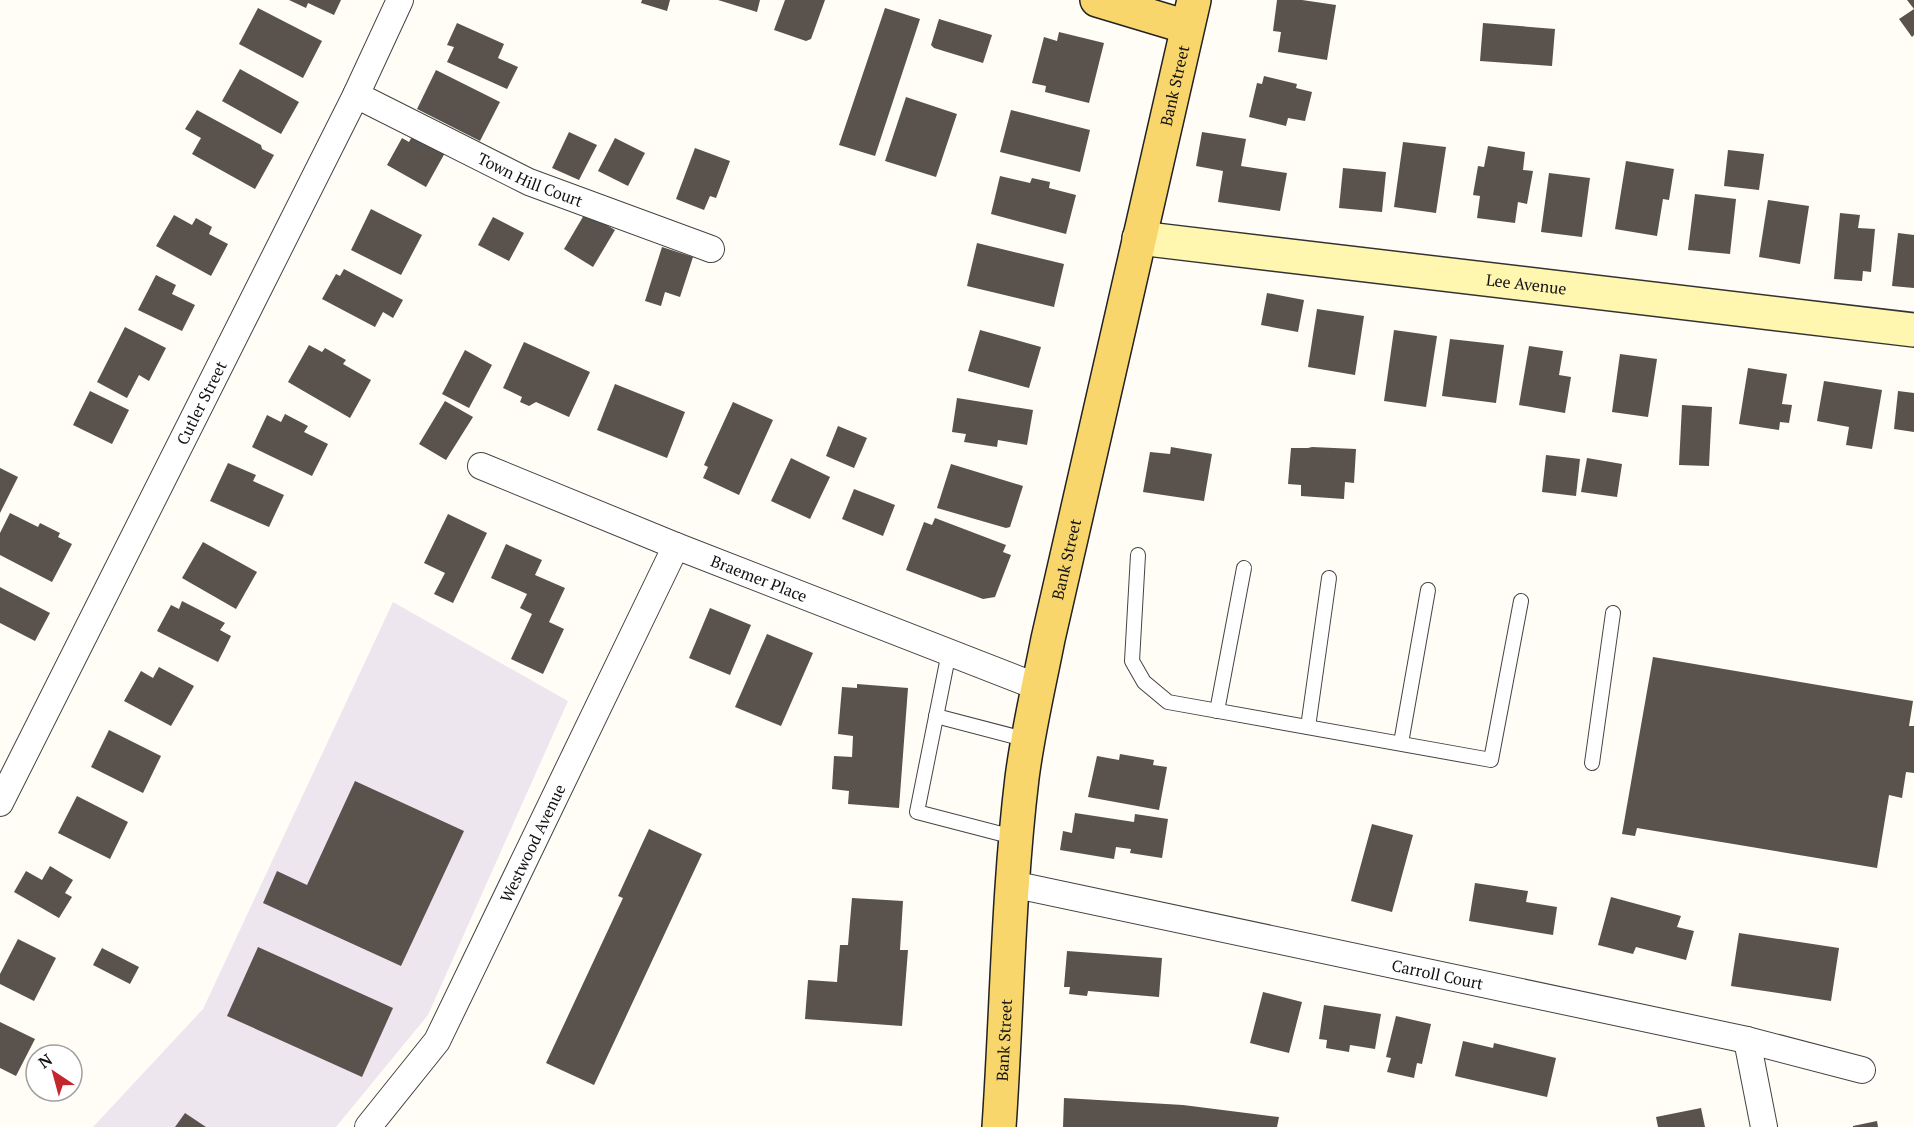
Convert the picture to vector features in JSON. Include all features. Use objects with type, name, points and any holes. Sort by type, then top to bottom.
[{"type":"main road","points":[[1097,0],[1191,14]]},
{"type":"main road","name":"Bank Street","points":[[999,1127],[1012,884],[1028,740],[1038,687],[1191,14]]},
{"type":"main road","name":"Lee Avenue","points":[[1139,238],[1914,330]]},
{"type":"street","name":"Cutler Street","points":[[0,803],[356,95],[400,0]]},
{"type":"street","name":"Town Hill Court","points":[[356,95],[529,182],[711,249]]},
{"type":"street","name":"Braemer Place","points":[[481,466],[676,546],[1038,687]]},
{"type":"street","name":"Westwood Avenue","points":[[368,1127],[437,1041],[676,546]]},
{"type":"street","name":"Carroll Court","points":[[1012,884],[1747,1040],[1862,1070]]},
{"type":"street","points":[[1747,1040],[1764,1127]]},
{"type":"lane","points":[[1138,555],[1132,661],[1144,682],[1168,702],[1491,760],[1521,602]]},
{"type":"lane","points":[[1217,711],[1244,568]]},
{"type":"lane","points":[[1308,727],[1329,578]]},
{"type":"lane","points":[[1401,743],[1428,590]]},
{"type":"lane","points":[[1593,763],[1613,613]]},
{"type":"lane","points":[[949,652],[917,812],[1017,838]]},
{"type":"lane","points":[[936,716],[1028,740]]},
{"type":"shaded area","points":[[393,602],[568,701],[428,1015],[336,1127],[93,1127],[203,1009]]},
{"type":"building","points":[[289,0],[341,0],[334,15],[308,3],[306,8]]},
{"type":"building","points":[[642,0],[670,0],[667,11],[641,3]]},
{"type":"building","points":[[718,0],[760,0],[757,12]]},
{"type":"building","points":[[785,0],[825,0],[811,39],[806,41],[774,30]]},
{"type":"building","points":[[1277,0],[1302,0],[1336,5],[1327,60],[1278,52],[1281,32],[1273,31]]},
{"type":"building","points":[[1907,0],[1914,0],[1914,9]]},
{"type":"building","points":[[258,8],[322,41],[303,78],[239,44]]},
{"type":"building","points":[[885,8],[920,19],[875,156],[839,145]]},
{"type":"building","points":[[1914,9],[1914,35],[1912,37],[1899,19]]},
{"type":"building","points":[[939,19],[992,35],[983,63],[934,48],[931,45]]},
{"type":"building","points":[[457,23],[504,44],[498,58],[518,67],[507,89],[447,62],[454,47],[447,45]]},
{"type":"building","points":[[1483,23],[1555,29],[1552,66],[1480,61]]},
{"type":"building","points":[[1059,32],[1104,43],[1089,103],[1045,92],[1046,86],[1032,83],[1044,37],[1057,41]]},
{"type":"building","points":[[240,69],[299,102],[281,134],[222,101]]},
{"type":"building","points":[[436,70],[500,102],[480,141],[417,109]]},
{"type":"building","points":[[1264,76],[1297,84],[1296,88],[1312,92],[1305,121],[1288,118],[1286,126],[1249,117],[1257,83],[1262,84]]},
{"type":"building","points":[[906,97],[957,114],[936,177],[885,161]]},
{"type":"building","points":[[197,110],[261,145],[262,149],[274,155],[255,189],[192,154],[201,138],[185,129]]},
{"type":"building","points":[[1011,110],[1090,130],[1080,172],[1000,152]]},
{"type":"building","points":[[569,132],[597,145],[579,180],[552,168]]},
{"type":"building","points":[[1202,132],[1246,139],[1241,166],[1287,173],[1280,211],[1218,202],[1223,171],[1196,166]]},
{"type":"building","points":[[414,133],[446,151],[426,187],[387,165],[402,138],[409,142]]},
{"type":"building","points":[[615,138],[645,153],[628,186],[598,171]]},
{"type":"building","points":[[1403,142],[1446,147],[1436,213],[1394,207]]},
{"type":"building","points":[[1488,146],[1525,152],[1523,170],[1533,171],[1527,204],[1518,202],[1515,223],[1477,218],[1480,196],[1473,195],[1478,166],[1484,167]]},
{"type":"building","points":[[695,148],[730,161],[716,198],[710,196],[704,210],[676,199]]},
{"type":"building","points":[[1728,150],[1764,154],[1759,190],[1724,186]]},
{"type":"building","points":[[1626,161],[1674,169],[1669,200],[1663,199],[1657,236],[1615,229]]},
{"type":"building","points":[[1343,168],[1386,172],[1382,212],[1339,208]]},
{"type":"building","points":[[1549,173],[1590,178],[1582,237],[1541,232]]},
{"type":"building","points":[[1000,176],[1030,183],[1032,178],[1050,182],[1049,188],[1076,195],[1066,234],[991,214]]},
{"type":"building","points":[[1695,194],[1736,199],[1730,254],[1688,250]]},
{"type":"building","points":[[1768,200],[1809,206],[1800,264],[1759,257]]},
{"type":"building","points":[[371,209],[422,235],[401,275],[351,250]]},
{"type":"building","points":[[587,213],[615,230],[593,267],[564,249]]},
{"type":"building","points":[[1840,213],[1860,215],[1858,228],[1875,229],[1871,272],[1863,271],[1862,281],[1834,279]]},
{"type":"building","points":[[174,215],[192,225],[196,218],[212,227],[209,234],[228,244],[211,276],[156,246]]},
{"type":"building","points":[[493,217],[524,233],[509,261],[478,245]]},
{"type":"building","points":[[1898,233],[1914,235],[1914,288],[1892,286]]},
{"type":"building","points":[[977,243],[1064,264],[1054,307],[967,286]]},
{"type":"building","points":[[662,247],[693,257],[680,297],[665,292],[661,306],[645,301]]},
{"type":"building","points":[[344,269],[403,300],[393,318],[383,312],[375,327],[322,299],[336,274],[340,276]]},
{"type":"building","points":[[156,275],[176,285],[172,294],[195,305],[182,331],[138,310]]},
{"type":"building","points":[[1267,293],[1304,300],[1298,332],[1261,325]]},
{"type":"building","points":[[1317,309],[1364,316],[1355,375],[1308,367]]},
{"type":"building","points":[[125,327],[166,348],[149,381],[139,375],[127,398],[97,382]]},
{"type":"building","points":[[980,330],[1041,347],[1029,388],[968,371]]},
{"type":"building","points":[[1394,330],[1437,336],[1426,407],[1384,401]]},
{"type":"building","points":[[1450,339],[1504,345],[1496,403],[1442,396]]},
{"type":"building","points":[[524,342],[590,372],[569,417],[536,402],[529,406],[520,402],[522,397],[503,388]]},
{"type":"building","points":[[309,345],[322,352],[325,348],[346,360],[343,364],[371,380],[350,418],[288,382]]},
{"type":"building","points":[[1529,346],[1563,351],[1559,375],[1571,377],[1565,413],[1519,405]]},
{"type":"building","points":[[465,350],[492,365],[469,408],[442,394]]},
{"type":"building","points":[[1620,354],[1657,359],[1648,417],[1612,412]]},
{"type":"building","points":[[1748,368],[1787,374],[1782,404],[1792,405],[1789,423],[1780,422],[1779,430],[1739,424]]},
{"type":"building","points":[[1824,381],[1882,390],[1872,449],[1846,445],[1849,427],[1817,421]]},
{"type":"building","points":[[615,384],[685,412],[667,458],[597,430]]},
{"type":"building","points":[[90,391],[129,410],[112,444],[73,425]]},
{"type":"building","points":[[1898,391],[1914,393],[1914,432],[1894,429]]},
{"type":"building","points":[[957,398],[1033,410],[1027,445],[998,440],[997,447],[964,442],[966,434],[952,432]]},
{"type":"building","points":[[445,401],[473,417],[446,460],[419,444]]},
{"type":"building","points":[[733,402],[773,420],[739,495],[703,478],[708,467],[704,465]]},
{"type":"building","points":[[1682,405],[1712,407],[1709,466],[1679,465]]},
{"type":"building","points":[[285,414],[308,426],[304,432],[328,444],[312,476],[252,447],[267,415],[281,422]]},
{"type":"building","points":[[838,426],[867,438],[854,468],[826,456]]},
{"type":"building","points":[[1171,447],[1212,454],[1204,501],[1143,492],[1150,452],[1170,454]]},
{"type":"building","points":[[1291,448],[1356,449],[1354,483],[1345,482],[1344,499],[1301,496],[1301,485],[1288,484]]},
{"type":"building","points":[[1546,455],[1580,459],[1576,496],[1542,492]]},
{"type":"building","points":[[791,458],[830,477],[810,519],[771,501]]},
{"type":"building","points":[[1587,458],[1622,464],[1617,497],[1581,492]]},
{"type":"building","points":[[228,463],[256,475],[253,481],[284,495],[269,527],[210,501]]},
{"type":"building","points":[[951,464],[1023,486],[1010,527],[1006,528],[937,508]]},
{"type":"building","points":[[0,468],[18,477],[0,513]]},
{"type":"building","points":[[854,489],[895,505],[883,536],[842,519]]},
{"type":"building","points":[[10,513],[38,527],[40,523],[60,533],[58,537],[72,544],[52,582],[0,555],[0,533]]},
{"type":"building","points":[[448,514],[487,533],[453,603],[434,594],[445,573],[424,563]]},
{"type":"building","points":[[935,518],[1006,545],[1003,552],[1011,555],[995,597],[983,599],[906,570],[924,522],[932,525]]},
{"type":"building","points":[[203,542],[257,572],[236,609],[182,578]]},
{"type":"building","points":[[506,544],[542,560],[535,575],[565,588],[549,622],[564,629],[543,674],[511,659],[532,614],[520,608],[527,594],[491,578]]},
{"type":"building","points":[[0,587],[50,613],[35,641],[0,623]]},
{"type":"building","points":[[182,601],[225,623],[220,630],[231,636],[218,662],[157,631],[171,605],[179,609]]},
{"type":"building","points":[[710,608],[751,625],[730,675],[689,658]]},
{"type":"building","points":[[767,634],[813,653],[781,726],[735,707]]},
{"type":"building","points":[[1653,657],[1913,701],[1909,726],[1914,726],[1914,773],[1906,772],[1902,798],[1889,795],[1877,868],[1637,828],[1635,836],[1622,834]]},
{"type":"building","points":[[159,667],[194,686],[171,726],[124,701],[141,671],[153,678]]},
{"type":"building","points":[[857,684],[908,688],[899,808],[848,804],[849,791],[832,789],[834,756],[852,757],[853,736],[838,734],[842,687],[857,688]]},
{"type":"building","points":[[109,730],[161,756],[143,793],[91,767]]},
{"type":"building","points":[[1120,754],[1154,760],[1153,765],[1167,767],[1159,810],[1088,797],[1097,756],[1119,760]]},
{"type":"building","points":[[355,781],[464,831],[401,966],[263,903],[277,871],[307,885]]},
{"type":"building","points":[[77,796],[128,822],[110,859],[58,833]]},
{"type":"building","points":[[1075,813],[1134,822],[1135,814],[1168,819],[1162,858],[1130,853],[1131,849],[1116,847],[1114,859],[1060,850],[1063,831],[1072,833]]},
{"type":"building","points":[[1372,824],[1413,835],[1392,912],[1351,901]]},
{"type":"building","points":[[649,829],[702,854],[594,1085],[546,1063],[623,898],[618,896]]},
{"type":"building","points":[[50,866],[73,880],[65,893],[72,897],[59,918],[14,892],[26,871],[42,880]]},
{"type":"building","points":[[1475,883],[1528,891],[1526,902],[1557,907],[1553,935],[1469,921]]},
{"type":"building","points":[[1611,897],[1681,916],[1677,927],[1694,931],[1686,960],[1636,947],[1633,954],[1598,945]]},
{"type":"building","points":[[852,898],[903,901],[900,950],[908,950],[902,1026],[805,1019],[808,980],[837,982],[840,945],[848,945]]},
{"type":"building","points":[[1739,933],[1839,948],[1831,1001],[1731,986]]},
{"type":"building","points":[[18,939],[56,958],[34,1001],[0,984],[0,974]]},
{"type":"building","points":[[258,947],[393,1008],[362,1077],[227,1016]]},
{"type":"building","points":[[102,948],[139,967],[130,984],[93,965]]},
{"type":"building","points":[[1067,951],[1162,958],[1159,997],[1088,991],[1087,996],[1069,994],[1070,987],[1064,987]]},
{"type":"building","points":[[1263,992],[1302,1002],[1289,1053],[1250,1043]]},
{"type":"building","points":[[1324,1005],[1381,1014],[1375,1049],[1350,1045],[1349,1052],[1326,1048],[1327,1040],[1319,1039]]},
{"type":"building","points":[[1396,1016],[1431,1024],[1422,1064],[1417,1063],[1414,1078],[1387,1072],[1391,1058],[1386,1057]]},
{"type":"building","points":[[0,1022],[35,1039],[33,1043],[24,1043],[24,1060],[16,1076],[0,1068]]},
{"type":"building","points":[[1463,1041],[1493,1048],[1494,1043],[1556,1058],[1547,1097],[1455,1076]]},
{"type":"building","points":[[1064,1098],[1183,1105],[1279,1117],[1277,1127],[1063,1127]]},
{"type":"building","points":[[1701,1108],[1705,1127],[1658,1127],[1656,1117]]},
{"type":"building","points":[[185,1113],[206,1127],[175,1127]]},
{"type":"building","points":[[1877,1121],[1878,1127],[1853,1127],[1853,1126]]}]
